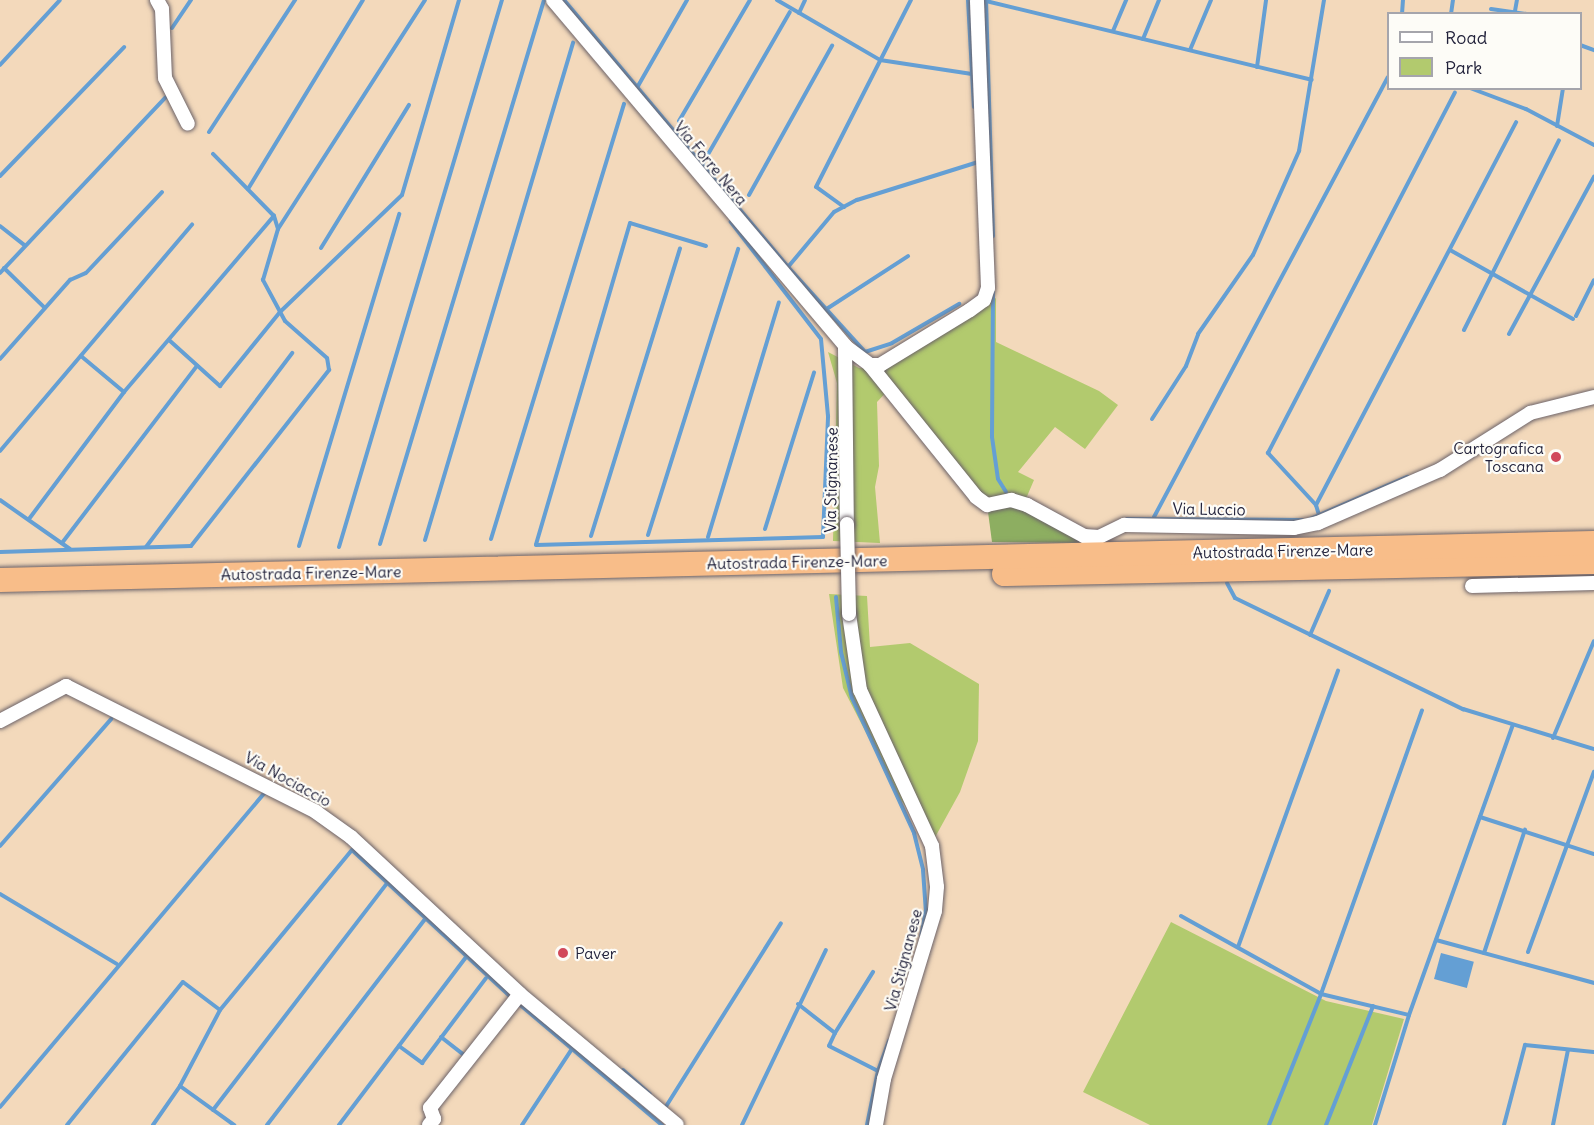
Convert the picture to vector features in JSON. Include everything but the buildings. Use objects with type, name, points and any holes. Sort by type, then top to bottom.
[{"type":"highway","name":"Autostrada Firenze-Mare","points":[[0,580],[1594,543]]},
{"type":"highway","name":"Autostrada Firenze-Mare","points":[[0,597],[1594,562]]},
{"type":"street","points":[[157,0],[162,9],[165,78],[188,124]]},
{"type":"street","name":"Via Forre Nera","points":[[553,0],[845,346]]},
{"type":"street","points":[[845,346],[870,365],[885,364],[984,300],[988,288],[977,0]]},
{"type":"street","name":"Via Stignanese","points":[[845,346],[849,614],[860,690],[932,846],[937,887],[934,911],[884,1079],[876,1125]]},
{"type":"street","name":"Via Luccio","points":[[870,365],[976,497],[987,505],[1011,500],[1027,505],[1084,536],[1099,537],[1124,525],[1294,528],[1318,523],[1440,470],[1530,413],[1594,397]]},
{"type":"street","points":[[1472,586],[1594,583]]},
{"type":"street","name":"Via Nociaccio","points":[[0,721],[66,686],[220,760],[316,812],[351,837],[520,994],[677,1125]]},
{"type":"street","points":[[429,1125],[434,1119],[430,1108],[520,994]]},
{"type":"green space","points":[[996,298],[996,342],[1099,391],[1118,405],[1085,449],[1055,427],[1018,472],[1034,480],[1022,508],[1002,505],[988,512],[974,488],[894,384],[877,402],[879,466],[875,487],[880,543],[833,541],[837,383],[828,352],[859,368],[884,369]]},
{"type":"green space","points":[[1002,505],[1022,508],[1097,543],[992,542],[988,512]]},
{"type":"green space","points":[[829,594],[867,596],[870,647],[910,643],[979,684],[978,741],[960,792],[933,841],[900,799],[843,688]]},
{"type":"green space","points":[[1171,922],[1326,1001],[1404,1019],[1372,1125],[1150,1125],[1083,1092]]},
{"type":"water","points":[[1441,953],[1474,962],[1467,988],[1434,979]]},
{"type":"waterway","points":[[0,65],[60,0]]},
{"type":"waterway","points":[[172,28],[191,0]]},
{"type":"waterway","points":[[209,132],[295,0]]},
{"type":"waterway","points":[[248,189],[363,0]]},
{"type":"waterway","points":[[278,229],[425,0]]},
{"type":"waterway","points":[[169,340],[220,386],[280,312],[402,195],[459,0]]},
{"type":"waterway","points":[[339,547],[502,0]]},
{"type":"waterway","points":[[380,544],[544,0]]},
{"type":"waterway","points":[[564,0],[788,267],[865,352],[892,343],[959,304]]},
{"type":"waterway","points":[[638,86],[687,0]]},
{"type":"waterway","points":[[679,121],[750,0]]},
{"type":"waterway","points":[[777,0],[880,60],[972,74]]},
{"type":"waterway","points":[[799,13],[805,0]]},
{"type":"waterway","points":[[844,207],[816,187],[911,0]]},
{"type":"waterway","points":[[968,0],[974,107]]},
{"type":"waterway","points":[[986,0],[993,236]]},
{"type":"waterway","points":[[1113,31],[1126,0]]},
{"type":"waterway","points":[[1143,39],[1159,0]]},
{"type":"waterway","points":[[1190,50],[1211,0]]},
{"type":"waterway","points":[[1257,67],[1266,0]]},
{"type":"waterway","points":[[1152,419],[1186,366],[1198,334],[1253,255],[1299,151],[1324,0]]},
{"type":"waterway","points":[[1402,12],[1403,0]]},
{"type":"waterway","points":[[1451,12],[1453,0]]},
{"type":"waterway","points":[[1515,11],[1517,0]]},
{"type":"waterway","points":[[986,1],[1312,80]]},
{"type":"waterway","points":[[1491,9],[1513,12]]},
{"type":"waterway","points":[[703,163],[790,12]]},
{"type":"waterway","points":[[425,540],[573,43]]},
{"type":"waterway","points":[[749,195],[832,46]]},
{"type":"waterway","points":[[1582,46],[1594,50]]},
{"type":"waterway","points":[[0,176],[124,47]]},
{"type":"waterway","points":[[1154,517],[1387,79]]},
{"type":"waterway","points":[[1475,90],[1526,109],[1594,145]]},
{"type":"waterway","points":[[1557,126],[1563,90]]},
{"type":"waterway","points":[[1319,515],[1316,505],[1268,453],[1455,93]]},
{"type":"waterway","points":[[0,273],[165,98]]},
{"type":"waterway","points":[[491,539],[624,104]]},
{"type":"waterway","points":[[321,248],[409,105]]},
{"type":"waterway","points":[[1316,505],[1516,122]]},
{"type":"waterway","points":[[1464,330],[1559,140]]},
{"type":"waterway","points":[[0,552],[191,546],[329,370],[327,358],[285,321],[263,280],[278,229],[274,216],[213,154]]},
{"type":"waterway","points":[[788,267],[834,212],[857,200],[978,162]]},
{"type":"waterway","points":[[1509,334],[1594,177]]},
{"type":"waterway","points":[[0,359],[70,280],[86,273],[162,192]]},
{"type":"waterway","points":[[299,546],[399,214]]},
{"type":"waterway","points":[[29,519],[124,392],[274,216]]},
{"type":"waterway","points":[[706,246],[630,223],[536,545],[823,537],[828,416],[821,339],[731,222]]},
{"type":"waterway","points":[[0,451],[192,225]]},
{"type":"waterway","points":[[0,226],[24,245]]},
{"type":"waterway","points":[[591,536],[680,248]]},
{"type":"waterway","points":[[648,535],[738,249]]},
{"type":"waterway","points":[[1450,250],[1573,319]]},
{"type":"waterway","points":[[825,310],[908,256]]},
{"type":"waterway","points":[[4,268],[45,308]]},
{"type":"waterway","points":[[1576,316],[1594,280]]},
{"type":"waterway","points":[[993,292],[992,437],[998,479],[1006,492]]},
{"type":"waterway","points":[[708,537],[779,302]]},
{"type":"waterway","points":[[146,547],[292,353]]},
{"type":"waterway","points":[[81,356],[124,392]]},
{"type":"waterway","points":[[62,543],[197,366]]},
{"type":"waterway","points":[[765,529],[814,373]]},
{"type":"waterway","points":[[1310,519],[1407,477]]},
{"type":"waterway","points":[[0,500],[70,549]]},
{"type":"waterway","points":[[1127,519],[1302,520]]},
{"type":"waterway","points":[[1227,583],[1235,598],[1463,709],[1594,749]]},
{"type":"waterway","points":[[1310,635],[1329,591]]},
{"type":"waterway","points":[[836,597],[841,652],[852,698],[914,833],[923,870],[926,909],[921,936]]},
{"type":"waterway","points":[[1553,738],[1594,641]]},
{"type":"waterway","points":[[1238,947],[1338,671]]},
{"type":"waterway","points":[[1269,1125],[1321,994],[1422,710]]},
{"type":"waterway","points":[[0,846],[111,719]]},
{"type":"waterway","points":[[1375,1125],[1409,1015],[1513,725]]},
{"type":"waterway","points":[[1528,952],[1594,772]]},
{"type":"waterway","points":[[0,1107],[264,793]]},
{"type":"waterway","points":[[1480,817],[1594,854]]},
{"type":"waterway","points":[[1484,953],[1525,830]]},
{"type":"waterway","points":[[153,1125],[180,1086],[220,1010],[352,850],[512,998]]},
{"type":"waterway","points":[[213,1110],[387,883]]},
{"type":"waterway","points":[[0,894],[117,964]]},
{"type":"waterway","points":[[1181,916],[1321,994],[1409,1015]]},
{"type":"waterway","points":[[267,1125],[425,919]]},
{"type":"waterway","points":[[665,1108],[781,923]]},
{"type":"waterway","points":[[1436,940],[1594,983]]},
{"type":"waterway","points":[[742,1125],[826,950]]},
{"type":"waterway","points":[[339,1125],[466,957]]},
{"type":"waterway","points":[[835,1033],[873,972]]},
{"type":"waterway","points":[[399,1046],[422,1063],[486,978]]},
{"type":"waterway","points":[[67,1125],[183,982],[220,1010]]},
{"type":"waterway","points":[[518,1003],[662,1125]]},
{"type":"waterway","points":[[798,1004],[835,1033],[829,1046],[878,1071]]},
{"type":"waterway","points":[[1326,1125],[1373,1006]]},
{"type":"waterway","points":[[441,1037],[467,1057]]},
{"type":"waterway","points":[[867,1125],[878,1071],[889,1041]]},
{"type":"waterway","points":[[1504,1125],[1525,1045],[1594,1052]]},
{"type":"waterway","points":[[522,1125],[572,1049]]},
{"type":"waterway","points":[[1553,1125],[1568,1050]]},
{"type":"waterway","points":[[623,1070],[650,1094]]},
{"type":"waterway","points":[[180,1086],[234,1125]]},
{"type":"place","name":"Cartografica Toscana","points":[[1556,457]]},
{"type":"place","name":"Paver","points":[[563,953]]}]
